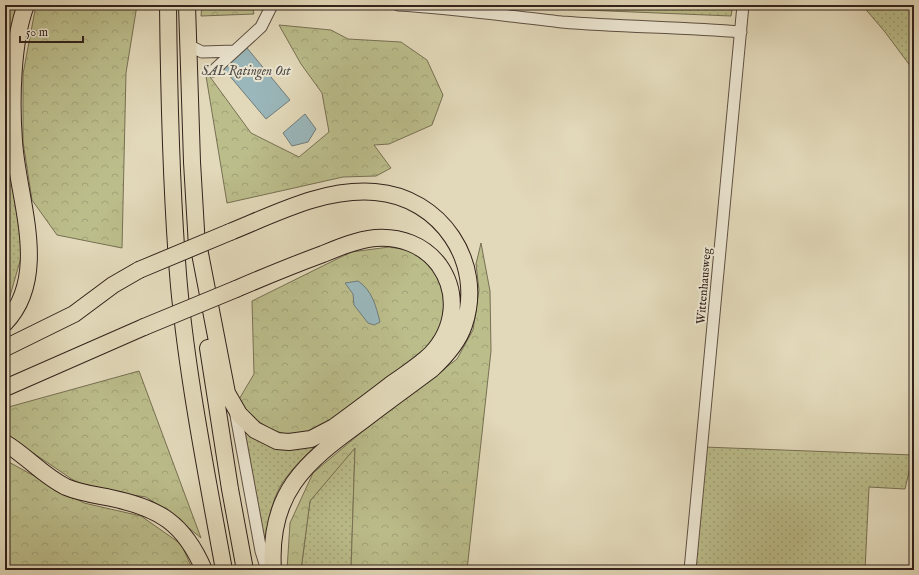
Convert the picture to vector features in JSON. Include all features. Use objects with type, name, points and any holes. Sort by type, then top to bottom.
[{"type":"highway","points":[[5,323],[10,318],[21,297],[27,279],[29,260],[29,239],[19,186],[14,141],[13,87],[16,51],[26,5]]},
{"type":"highway","points":[[168,5],[170,153],[180,287],[189,365],[224,570]]},
{"type":"highway","points":[[187,5],[192,162],[197,238],[210,363],[230,489],[245,570]]},
{"type":"highway","points":[[5,338],[87,297],[114,278],[139,270],[230,232],[318,198],[350,192],[389,194],[407,199],[437,218],[456,242],[469,277],[469,300],[463,327],[444,358],[432,369],[331,443],[297,476],[289,489],[277,516],[273,539],[273,570]]},
{"type":"highway","points":[[5,388],[144,328],[236,289],[352,243],[374,238],[400,240],[419,247],[435,260],[449,285],[452,308],[446,332],[431,354],[334,427],[311,439],[289,442],[276,441],[265,436],[246,422],[227,393],[197,238]]},
{"type":"highway","points":[[5,348],[74,314],[113,285],[139,270]]},
{"type":"highway","points":[[5,442],[48,476],[67,488],[139,504],[160,514],[175,526],[188,541],[204,570]]},
{"type":"street","points":[[213,71],[261,27],[272,5]]},
{"type":"street","points":[[398,5],[435,7],[563,22],[684,27],[741,32]]},
{"type":"street","name":"Wittenhausweg","points":[[690,570],[712,354],[743,5]]},
{"type":"street","points":[[188,45],[202,52],[235,51]]},
{"type":"street","points":[[234,405],[261,551],[267,570]]},
{"type":"green space","points":[[5,5],[16,5],[5,80]]},
{"type":"green space","points":[[36,5],[137,5],[126,73],[122,248],[57,235],[32,200],[23,142],[23,74]]},
{"type":"green space","points":[[202,5],[252,5],[254,14],[201,16]]},
{"type":"green space","points":[[462,5],[733,5],[731,16]]},
{"type":"green space","points":[[862,5],[914,5],[914,71],[885,32]]},
{"type":"green space","points":[[279,25],[331,30],[348,39],[401,42],[427,60],[443,95],[432,125],[389,144],[374,145],[391,168],[376,176],[343,177],[227,203],[205,70],[251,133],[299,157],[329,132],[322,93],[301,64]]},
{"type":"green space","points":[[5,104],[22,254],[10,296],[5,306]]},
{"type":"green space","points":[[481,243],[490,291],[491,351],[467,570],[351,570],[355,448],[310,501],[301,570],[287,570],[290,523],[313,473],[363,431],[457,359],[473,330],[479,290],[476,264]]},
{"type":"green space","points":[[389,247],[415,251],[435,268],[443,283],[445,303],[444,321],[432,343],[332,420],[309,433],[289,436],[269,428],[250,416],[238,401],[254,374],[252,301],[351,252]]},
{"type":"green space","points":[[139,371],[201,538],[172,514],[146,497],[85,488],[5,434],[5,408]]},
{"type":"green space","points":[[244,426],[318,443],[294,468],[281,485],[272,506],[265,543]]},
{"type":"green space","points":[[355,447],[351,570],[301,570],[310,501]]},
{"type":"green space","points":[[704,447],[913,455],[905,489],[869,487],[865,570],[694,570]]},
{"type":"green space","points":[[5,460],[84,503],[141,516],[181,544],[193,570],[5,570]]},
{"type":"water","name":"SAL Ratingen Ost","points":[[247,48],[290,100],[266,119],[223,68]]},
{"type":"water","points":[[305,114],[316,129],[308,142],[292,146],[283,133]]},
{"type":"water","points":[[358,281],[367,289],[375,304],[380,322],[374,325],[368,323],[354,305],[353,294],[345,283]]}]
